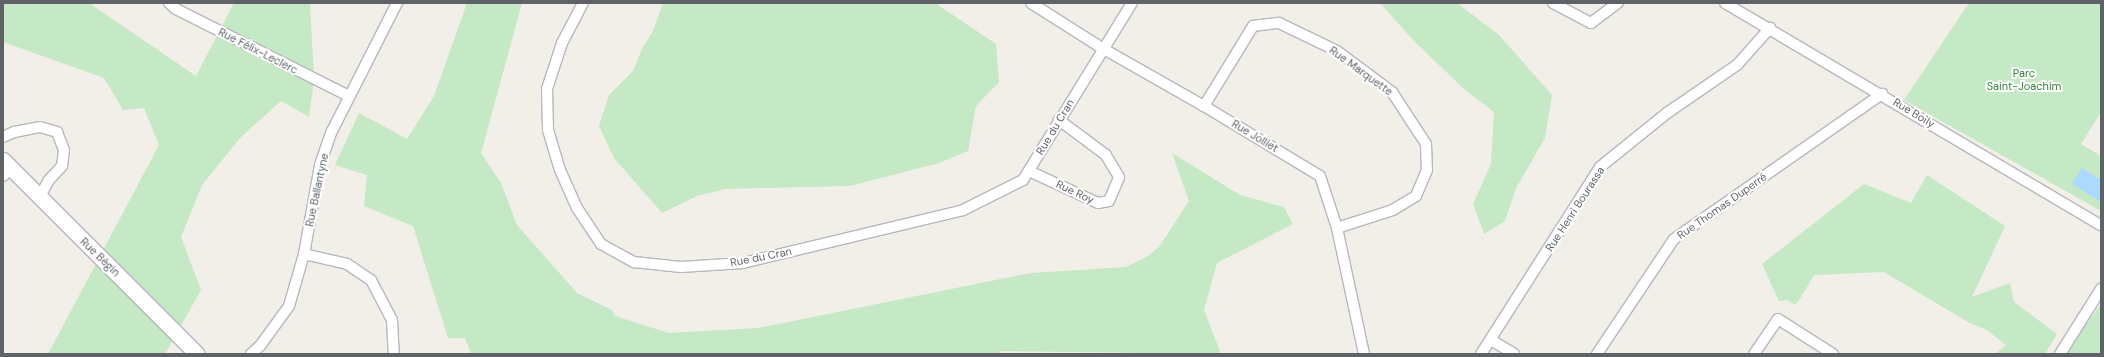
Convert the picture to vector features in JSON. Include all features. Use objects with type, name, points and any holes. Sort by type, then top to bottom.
[{"type":"street","name":"Rue Félix-Leclerc","points":[[169,3],[183,13],[349,96]]},
{"type":"street","name":"Rue Ballantyne","points":[[251,354],[260,346],[289,306],[304,254],[320,165],[332,131],[397,3]]},
{"type":"street","name":"Rue du Cran","points":[[584,3],[562,44],[547,89],[548,130],[560,170],[576,208],[601,244],[634,262],[681,267],[743,263],[963,210],[1023,180],[1102,48],[1132,3]]},
{"type":"street","name":"Rue Jolliet","points":[[1032,3],[1102,48],[1204,106],[1320,176],[1338,228],[1364,354]]},
{"type":"street","points":[[1553,3],[1591,23],[1618,3]]},
{"type":"street","name":"Rue Boily","points":[[1725,3],[1882,94],[2101,225]]},
{"type":"street","name":"Rue Marquette","points":[[1204,106],[1253,26],[1279,23],[1337,51],[1392,92],[1426,144],[1427,170],[1416,196],[1393,210],[1338,228]]},
{"type":"street","name":"Rue Henri Bourassa","points":[[1481,354],[1600,167],[1667,113],[1737,65],[1770,28]]},
{"type":"street","name":"Rue Thomas Duperré","points":[[1597,354],[1674,239],[1882,94]]},
{"type":"street","name":"Rue Roy","points":[[1029,171],[1098,203],[1109,200],[1119,177],[1106,154],[1059,120]]},
{"type":"street","points":[[3,138],[40,127],[57,132],[64,150],[62,166],[49,180],[39,198]]},
{"type":"street","name":"Rue Bégin","points":[[6,168],[39,198],[197,354]]},
{"type":"street","points":[[304,254],[347,264],[371,280],[392,320],[394,354]]},
{"type":"street","points":[[2060,354],[2101,290]]},
{"type":"street","points":[[1754,354],[1778,319],[1833,354]]},
{"type":"street","points":[[1491,340],[1514,354]]},
{"type":"green space","points":[[3,3],[89,3],[196,76],[234,3],[310,3],[314,80],[309,117],[281,101],[240,138],[202,185],[181,237],[201,290],[165,354],[48,354],[159,145],[144,108],[123,110],[104,78],[3,42]]},
{"type":"green space","points":[[467,3],[522,3],[481,153],[501,183],[517,225],[577,293],[612,310],[615,316],[669,333],[758,328],[1031,273],[1126,267],[1148,256],[1159,247],[1189,201],[1172,153],[1240,195],[1284,207],[1293,224],[1217,263],[1204,310],[1221,354],[1001,351],[999,354],[471,354],[465,338],[448,338],[413,226],[364,206],[367,175],[335,165],[359,113],[407,139],[434,96]]},
{"type":"green space","points":[[663,3],[935,3],[996,44],[999,82],[976,106],[968,151],[939,163],[850,186],[725,189],[697,196],[662,213],[614,158],[599,126],[609,95],[633,71],[642,49],[653,31]]},
{"type":"green space","points":[[1380,3],[1457,3],[1499,35],[1552,95],[1545,138],[1516,188],[1505,221],[1484,234],[1473,204],[1491,164],[1494,112],[1464,89],[1414,41]]},
{"type":"green space","name":"Parc Saint-Joachim","points":[[1969,3],[2101,3],[2101,112],[2081,144],[2101,156],[2101,211],[1904,100]]},
{"type":"green space","points":[[1927,175],[2005,226],[1972,297],[2010,283],[2014,302],[2057,334],[2045,354],[1995,354],[2006,345],[1987,330],[1968,322],[1884,272],[1814,275],[1796,305],[1787,300],[1779,301],[1762,264],[1864,184],[1911,203]]},
{"type":"green space","points":[[2101,306],[2101,354],[2065,354],[2098,308]]},
{"type":"water","points":[[2082,168],[2101,180],[2101,202],[2072,184]]}]
